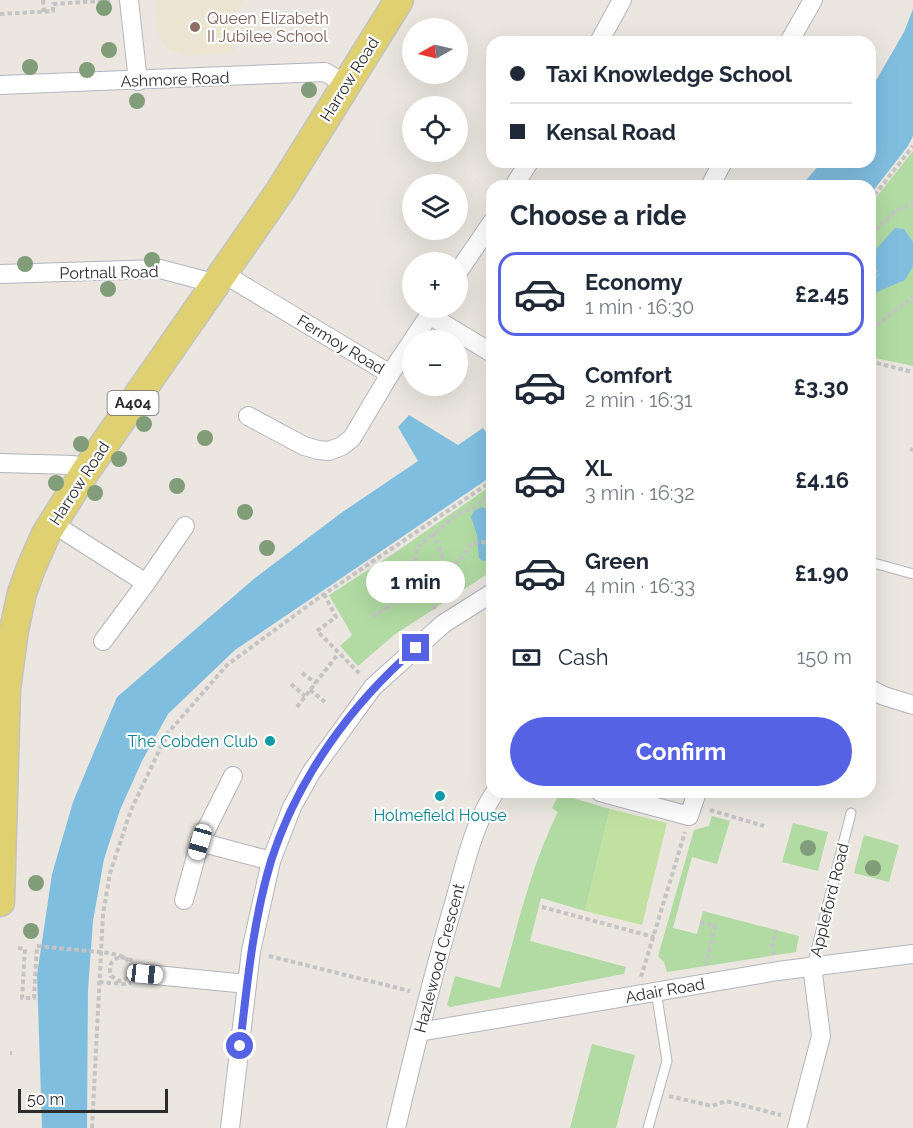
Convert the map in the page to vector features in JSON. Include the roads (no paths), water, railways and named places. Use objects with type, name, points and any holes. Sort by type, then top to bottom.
[{"type":"main road","name":"Harrow Road","points":[[0,902],[3,689],[22,593],[30,568],[52,523],[85,472],[280,191],[399,0]]},
{"type":"street","points":[[129,0],[138,81]]},
{"type":"street","points":[[602,36],[622,0]]},
{"type":"street","points":[[792,36],[813,0]]},
{"type":"street","name":"Ashmore Road","points":[[0,85],[325,72],[346,85]]},
{"type":"street","points":[[468,257],[486,231]]},
{"type":"street","name":"Portnall Road","points":[[0,274],[160,269],[202,280],[219,281]]},
{"type":"street","name":"Fermoy Road","points":[[219,281],[390,374],[426,318]]},
{"type":"street","points":[[441,318],[486,349]]},
{"type":"street","points":[[248,416],[304,446],[329,451],[342,446],[352,438],[390,374]]},
{"type":"street","points":[[0,463],[74,465],[85,472]]},
{"type":"street","points":[[52,523],[146,583]]},
{"type":"street","points":[[103,641],[185,526]]},
{"type":"street","points":[[230,1128],[251,951],[272,861],[292,807],[312,771],[374,687],[443,624],[486,597]]},
{"type":"street","points":[[876,692],[913,705]]},
{"type":"street","points":[[184,900],[200,842],[233,776]]},
{"type":"street","name":"Hazlewood Crescent","points":[[396,1128],[427,995],[473,838],[491,798]]},
{"type":"street","points":[[622,798],[689,816],[695,798]]},
{"type":"street","points":[[200,842],[272,861]]},
{"type":"street","name":"Adair Road","points":[[418,1032],[812,966],[913,954]]},
{"type":"street","name":"Appleford Road","points":[[798,1124],[821,1036],[812,966]]},
{"type":"street","points":[[140,978],[247,984]]},
{"type":"lane","points":[[876,564],[913,574]]},
{"type":"lane","name":"Appleford Road","points":[[812,966],[851,813]]},
{"type":"lane","points":[[648,1128],[667,1060],[656,991]]},
{"type":"water","points":[[913,9],[913,136],[908,146],[876,187],[876,180],[806,180],[817,168],[876,168],[876,81],[904,32]]},
{"type":"water","points":[[895,228],[904,229],[913,242],[913,266],[905,280],[876,292],[876,249]]},
{"type":"water","points":[[409,415],[458,445],[483,428],[486,432],[486,480],[235,650],[168,714],[142,761],[120,810],[104,859],[93,921],[88,990],[87,1128],[42,1128],[37,975],[52,874],[73,802],[117,697],[255,578],[341,513],[418,461],[398,427]]},
{"type":"water","points":[[481,507],[486,509],[486,560],[483,561],[479,558],[477,535],[471,517],[474,511]]},
{"type":"place","name":"Queen Elizabeth II Jubilee School","points":[[195,27]]},
{"type":"place","name":"The Cobden Club","points":[[270,741]]},
{"type":"place","name":"Holmefield House","points":[[440,796]]}]
